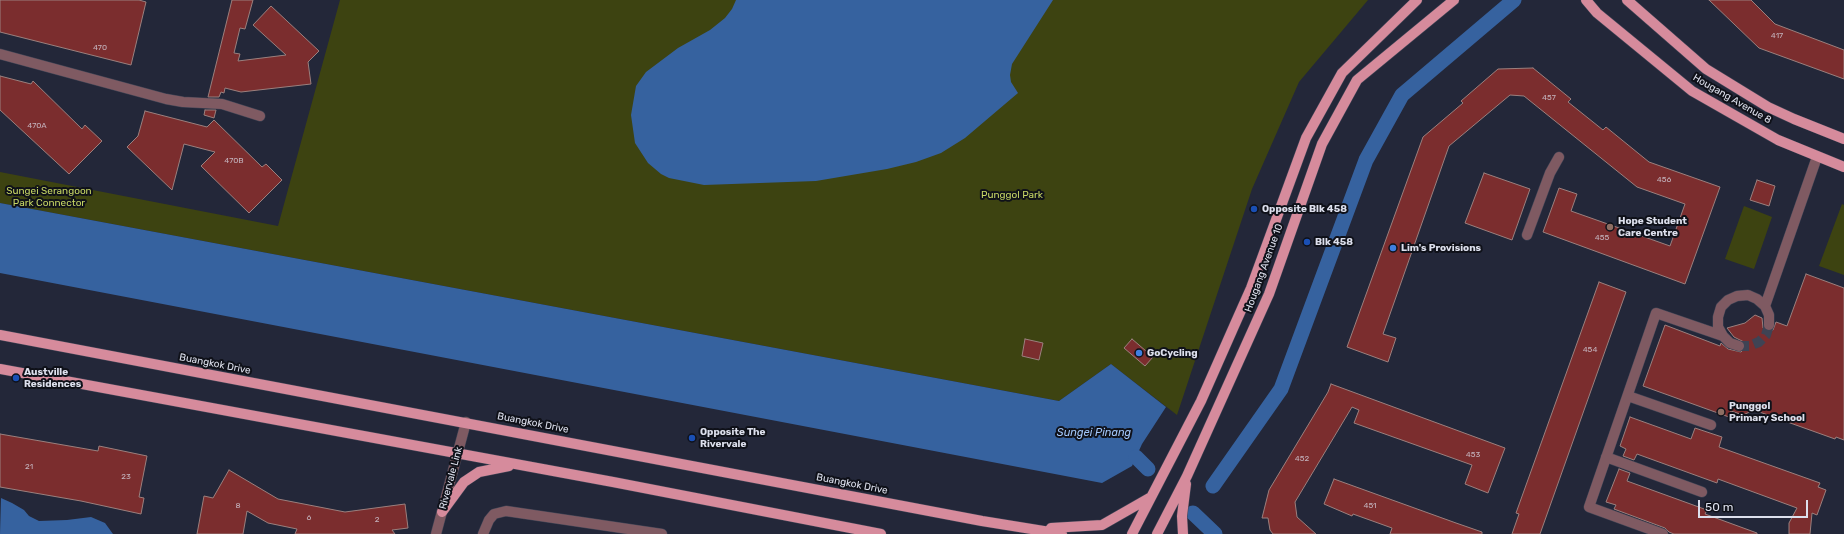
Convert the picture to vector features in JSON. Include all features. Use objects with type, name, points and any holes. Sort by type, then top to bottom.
[{"type":"main road","name":"Hougang Avenue 10","points":[[1132,534],[1201,400],[1251,288],[1306,138],[1342,73],[1417,0]]},
{"type":"main road","name":"Hougang Avenue 10","points":[[1157,534],[1187,476],[1269,294],[1322,144],[1353,86],[1357,80],[1454,0]]},
{"type":"main road","points":[[1578,0],[1597,14]]},
{"type":"main road","name":"Hougang Avenue 8","points":[[1586,0],[1597,14],[1692,91],[1778,140],[1817,157],[1844,166]]},
{"type":"main road","name":"Hougang Avenue 8","points":[[1627,0],[1706,68],[1768,107],[1844,139]]},
{"type":"main road","name":"Buangkok Drive","points":[[0,335],[227,379],[466,422],[982,521],[1062,534]]},
{"type":"main road","points":[[0,368],[881,534]]},
{"type":"main road","points":[[442,512],[464,482],[476,474],[490,469],[517,465]]},
{"type":"main road","points":[[1184,534],[1182,516],[1187,476]]},
{"type":"main road","points":[[1037,529],[1102,525],[1152,497]]},
{"type":"street","points":[[0,54],[166,99],[183,102],[222,104],[260,116]]},
{"type":"street","points":[[1764,306],[1817,157]]},
{"type":"street","points":[[1527,235],[1550,173],[1558,158]]},
{"type":"street","points":[[1722,336],[1718,327],[1718,317],[1721,307],[1728,300],[1737,296],[1748,296],[1757,299],[1764,306],[1769,315],[1769,325]]},
{"type":"street","points":[[1663,534],[1589,507],[1656,313],[1722,336],[1730,343],[1739,346]]},
{"type":"street","points":[[1628,396],[1711,425]]},
{"type":"street","name":"Rivervale Link","points":[[436,534],[466,422]]},
{"type":"street","points":[[1606,457],[1702,492]]},
{"type":"street","points":[[483,534],[489,520],[494,514],[506,511],[662,534]]},
{"type":"green space","name":"Punggol Park","points":[[340,0],[1368,0],[1299,82],[1252,189],[1177,415],[1111,364],[1059,401],[0,203],[0,172],[278,226]]},
{"type":"green space","points":[[1842,204],[1844,205],[1844,275],[1819,266]]},
{"type":"green space","points":[[1744,206],[1772,217],[1754,269],[1725,259]]},
{"type":"water","points":[[736,0],[1053,0],[1012,64],[1010,75],[1011,82],[1018,93],[965,138],[941,153],[916,162],[887,169],[816,181],[704,185],[669,178],[661,174],[648,163],[635,143],[631,115],[636,86],[646,72],[678,48],[710,30],[725,18],[732,9]]},
{"type":"water","name":"Sungei Pinang","points":[[0,203],[1059,401],[1111,364],[1166,407],[1142,444],[1132,466],[1102,483],[0,273]]},
{"type":"water","points":[[1,498],[24,510],[29,516],[39,521],[91,517],[105,523],[113,534],[0,534]]},
{"type":"building","points":[[0,0],[139,0],[146,2],[131,65],[0,32]]},
{"type":"building","points":[[232,0],[253,0],[245,29],[240,28],[234,53],[240,54],[238,61],[286,55],[253,25],[271,6],[319,51],[308,62],[311,84],[241,92],[225,88],[224,93],[221,92],[219,97],[208,97]]},
{"type":"building","points":[[1709,0],[1751,0],[1775,24],[1844,50],[1844,79],[1759,48]]},
{"type":"building","points":[[1533,68],[1571,99],[1568,102],[1603,130],[1606,127],[1649,162],[1720,187],[1685,284],[1543,232],[1559,188],[1577,194],[1571,211],[1670,246],[1685,204],[1637,187],[1524,96],[1510,95],[1449,146],[1383,334],[1396,338],[1388,362],[1347,347],[1423,137],[1463,103],[1461,101],[1498,69]]},
{"type":"building","points":[[0,76],[31,84],[33,81],[82,129],[85,125],[102,141],[69,174],[0,110]]},
{"type":"building","points":[[205,110],[216,110],[214,118],[204,115]]},
{"type":"building","points":[[145,111],[207,127],[214,120],[262,167],[266,164],[282,180],[249,213],[201,166],[215,152],[184,144],[172,190],[127,147],[138,136]]},
{"type":"building","points":[[1484,173],[1530,189],[1512,240],[1465,223]]},
{"type":"building","points":[[1757,180],[1775,186],[1769,206],[1750,200]]},
{"type":"building","points":[[1806,274],[1844,288],[1844,440],[1836,437],[1835,439],[1754,410],[1743,415],[1731,411],[1729,417],[1643,386],[1665,325],[1720,346],[1721,343],[1728,349],[1741,352],[1745,348],[1744,342],[1734,337],[1727,328],[1745,323],[1755,315],[1762,318],[1763,328],[1766,331],[1773,330],[1776,322],[1787,326]]},
{"type":"building","points":[[1599,282],[1626,292],[1540,534],[1512,534],[1519,514],[1516,513]]},
{"type":"building","points":[[1025,339],[1043,343],[1039,360],[1022,356]]},
{"type":"building","points":[[1132,339],[1153,357],[1145,366],[1124,348]]},
{"type":"building","points":[[1331,384],[1505,448],[1488,493],[1465,484],[1472,465],[1354,423],[1359,410],[1352,407],[1295,502],[1297,517],[1316,534],[1273,534],[1270,530],[1268,518],[1262,518],[1269,490],[1328,392]]},
{"type":"building","points":[[1630,417],[1691,439],[1695,428],[1722,437],[1719,447],[1820,483],[1818,487],[1826,490],[1817,515],[1812,513],[1810,534],[1789,534],[1789,523],[1797,508],[1718,479],[1717,483],[1637,454],[1634,460],[1623,456],[1626,449],[1620,446]]},
{"type":"building","points":[[0,434],[98,451],[99,446],[147,456],[139,497],[144,498],[141,514],[81,501],[0,487]]},
{"type":"building","points":[[1619,469],[1630,473],[1627,481],[1707,510],[1705,514],[1757,534],[1674,534],[1665,528],[1614,509],[1616,505],[1606,502]]},
{"type":"building","points":[[229,470],[278,499],[345,512],[405,504],[408,528],[392,530],[395,534],[295,534],[297,529],[268,523],[247,511],[243,534],[197,534],[204,496],[213,498]]},
{"type":"building","points":[[1334,479],[1482,532],[1482,534],[1390,534],[1392,528],[1353,514],[1352,516],[1324,504]]},
{"type":"waterway","points":[[1213,486],[1281,389],[1366,160],[1402,95],[1514,0]]},
{"type":"waterway","points":[[1136,457],[1148,469]]},
{"type":"waterway","points":[[1193,513],[1215,534]]},
{"type":"tunnel","points":[[1739,346],[1749,346],[1759,342],[1766,335],[1769,325]]},
{"type":"place","name":"Opposite Blk 458","points":[[1254,209]]},
{"type":"place","name":"Hope Student Care Centre","points":[[1610,227]]},
{"type":"place","name":"Blk 458","points":[[1307,242]]},
{"type":"place","name":"Lim's Provisions","points":[[1393,248]]},
{"type":"place","name":"GoCycling","points":[[1139,353]]},
{"type":"place","name":"Austville Residences","points":[[16,378]]},
{"type":"place","name":"Punggol Primary School","points":[[1721,412]]},
{"type":"place","name":"Opposite The Rivervale","points":[[692,438]]},
{"type":"park label","name":"Sungei Serangoon Park Connector","points":[[49,196]]}]
